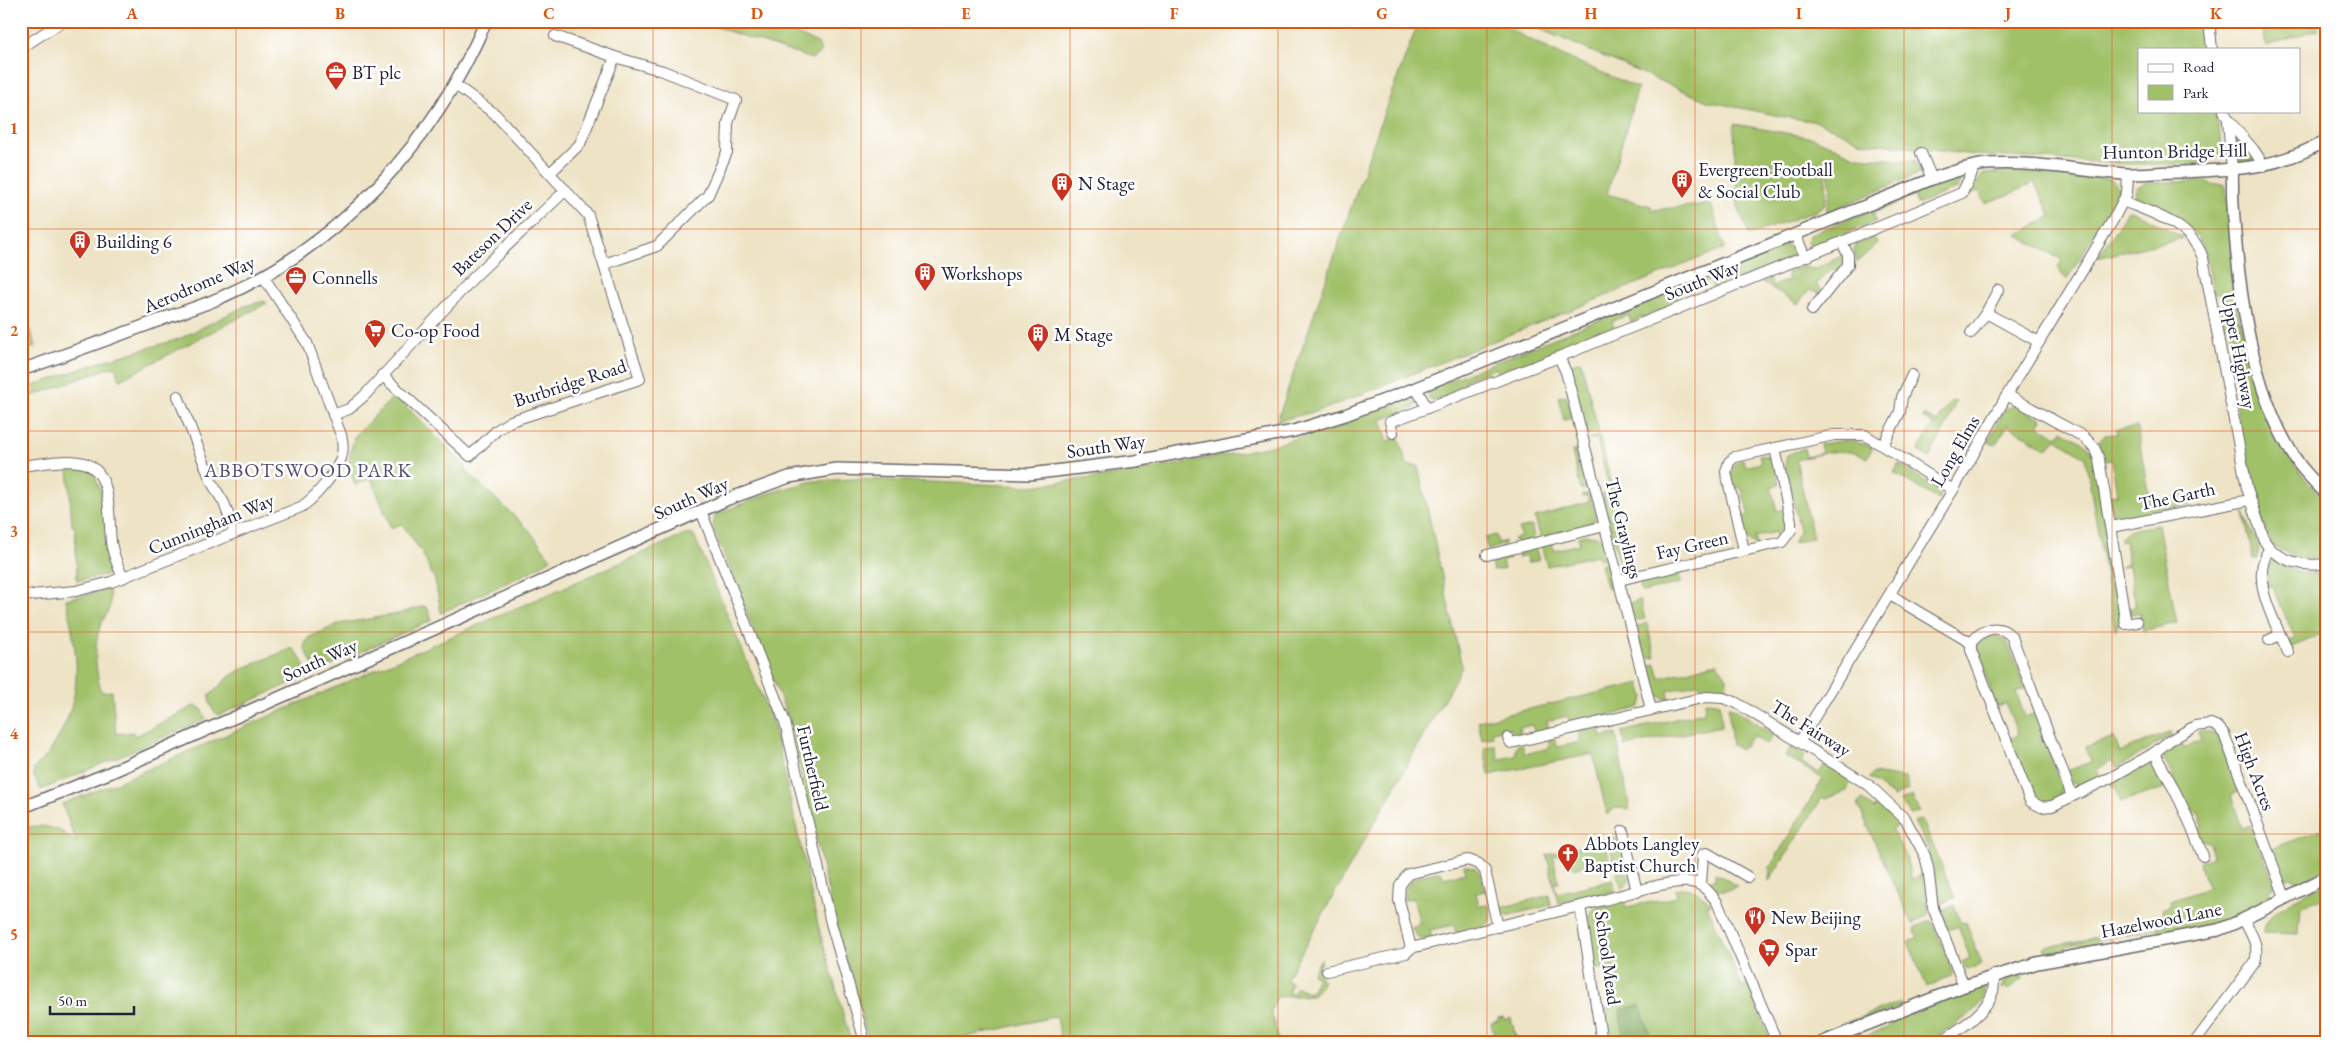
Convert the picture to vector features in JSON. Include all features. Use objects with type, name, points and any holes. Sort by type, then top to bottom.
[{"type":"street","points":[[21,48],[63,21]]},
{"type":"street","name":"Aerodrome Way","points":[[21,370],[215,300],[292,259],[360,206],[422,133],[454,84],[486,21]]},
{"type":"street","points":[[2209,21],[2212,48]]},
{"type":"street","points":[[555,36],[615,57],[664,70],[736,100],[728,123],[727,152],[708,196],[657,246],[604,264]]},
{"type":"street","points":[[550,173],[580,144],[615,57]]},
{"type":"street","points":[[454,84],[490,110],[566,190]]},
{"type":"street","points":[[2226,115],[2258,154],[2263,166]]},
{"type":"street","points":[[2226,115],[2232,170]]},
{"type":"street","name":"Hunton Bridge Hill","points":[[1988,164],[2060,167],[2128,174],[2232,170],[2263,166],[2305,153],[2327,140]]},
{"type":"street","points":[[1922,153],[1932,179]]},
{"type":"street","name":"South Way","points":[[21,808],[109,773],[701,511],[768,484],[805,473],[836,469],[1030,474],[1136,461],[1294,431],[1345,415],[1416,388],[1932,179],[1988,164]]},
{"type":"street","name":"South Way","points":[[1393,433],[1390,422],[1559,357],[1962,193],[1975,167]]},
{"type":"street","name":"Upper Highway","points":[[2232,170],[2235,231],[2244,311],[2253,356],[2268,402],[2289,446],[2300,464],[2327,496]]},
{"type":"street","name":"Long Elms","points":[[1800,741],[1954,490],[2007,395],[2123,201],[2127,193],[2128,174]]},
{"type":"street","name":"Burbridge Road","points":[[382,375],[470,456],[497,430],[511,421],[640,379],[588,215],[566,190]]},
{"type":"street","name":"Bateson Drive","points":[[333,415],[356,403],[475,276],[566,190]]},
{"type":"street","name":"Upper Highway","points":[[2123,201],[2184,229],[2199,246],[2203,258],[2250,500],[2269,548]]},
{"type":"street","points":[[1795,234],[1805,257]]},
{"type":"street","points":[[1812,310],[1848,265],[1848,255],[1842,242]]},
{"type":"street","name":"Cunningham Way","points":[[21,596],[76,591],[123,578],[301,507],[312,498],[342,457],[343,444],[307,343],[263,276]]},
{"type":"street","points":[[1971,333],[1986,313],[1998,290]]},
{"type":"street","points":[[1986,313],[2039,342]]},
{"type":"street","name":"The Graylings","points":[[1559,357],[1566,372],[1651,709]]},
{"type":"street","points":[[1883,445],[1909,391],[1912,375]]},
{"type":"street","points":[[1416,388],[1427,408]]},
{"type":"street","points":[[2007,395],[2084,437],[2094,447],[2099,458],[2126,624],[2137,622]]},
{"type":"street","points":[[178,396],[212,483],[224,503],[235,533]]},
{"type":"street","name":"Fay Green","points":[[1744,550],[1727,477],[1727,467],[1735,456],[1849,433],[1865,435],[1954,490]]},
{"type":"street","name":"Fay Green","points":[[1619,580],[1782,542],[1791,530],[1775,448]]},
{"type":"street","points":[[21,466],[77,461],[94,468],[98,472],[109,502],[111,542],[123,578]]},
{"type":"street","name":"The Garth","points":[[2111,527],[2250,500]]},
{"type":"street","name":"Furtherfield","points":[[701,511],[785,722],[831,922],[865,1042]]},
{"type":"street","points":[[1487,555],[1606,526]]},
{"type":"street","points":[[2288,652],[2262,590],[2262,569],[2269,548],[2282,557],[2298,563],[2314,565],[2327,563]]},
{"type":"street","points":[[1890,596],[1971,644],[1980,632],[1990,628],[2007,631],[2012,637],[2072,796]]},
{"type":"street","points":[[2269,640],[2280,634]]},
{"type":"street","name":"High Acres","points":[[1971,644],[2030,802],[2040,806],[2052,806],[2072,796],[2154,753],[2169,741],[2196,726],[2204,724],[2218,727],[2224,734],[2285,897]]},
{"type":"street","name":"The Fairway","points":[[1510,744],[1706,697],[1723,698],[1736,702],[1870,786],[1893,806],[1907,823],[1925,856],[1932,908],[1964,986]]},
{"type":"street","points":[[2154,753],[2173,785],[2190,821],[2203,856]]},
{"type":"street","points":[[1623,831],[1637,892]]},
{"type":"street","points":[[1748,876],[1707,853],[1703,854],[1701,885],[1710,892],[1717,902],[1777,1042]]},
{"type":"street","points":[[1411,948],[1399,900],[1403,879],[1408,874],[1463,861],[1474,861],[1485,871],[1498,927]]},
{"type":"street","name":"Hazelwood Lane","points":[[1823,1042],[1964,986],[2037,962],[2218,930],[2244,920],[2285,897],[2327,877]]},
{"type":"street","name":"School Mead","points":[[1602,1042],[1580,906],[1682,882],[1693,882],[1701,885]]},
{"type":"street","points":[[1327,971],[1580,906]]},
{"type":"street","points":[[2195,1042],[2256,962],[2257,946],[2244,920]]},
{"type":"street","points":[[1940,1042],[1973,1018],[1986,1003],[1993,991],[1994,975]]},
{"type":"green space","points":[[698,21],[763,21],[818,43],[821,52],[812,59]]},
{"type":"green space","points":[[1419,21],[1493,21],[1561,55],[1638,88],[1607,194],[1651,206],[1652,210],[1711,204],[1725,248],[1325,409],[1277,421],[1386,107]]},
{"type":"green space","points":[[1521,21],[2205,21],[2206,48],[2138,48],[2138,112],[2214,112],[2223,154],[2216,158],[2193,164],[2128,164],[1975,155],[1862,142],[1819,122],[1784,117],[1707,101]]},
{"type":"green space","points":[[2248,21],[2314,21],[2318,29],[2266,46],[2263,28]]},
{"type":"green space","points":[[1734,124],[1814,138],[1857,157],[1916,161],[1920,173],[1826,213],[1831,187],[1826,167],[1735,163]]},
{"type":"green space","points":[[2237,139],[2255,159],[2253,161],[2236,162]]},
{"type":"green space","points":[[1740,167],[1822,170],[1827,191],[1825,204],[1816,211],[1749,235],[1738,207],[1735,169]]},
{"type":"green space","points":[[2021,170],[2045,170],[2111,179],[2118,187],[2118,196],[2067,279],[2062,275],[2058,267],[2062,260],[2017,235],[2051,216],[2034,182],[2011,194],[1985,203],[1979,191],[1968,195],[1983,174]]},
{"type":"green space","points":[[1956,177],[1961,182],[1958,188],[1917,204],[1914,196],[1873,213],[1876,221],[1814,246],[1809,245],[1807,241],[1811,234]]},
{"type":"green space","points":[[2205,181],[2214,185],[2225,185],[2226,188],[2238,312],[2248,357],[2263,404],[2296,467],[2327,505],[2327,558],[2298,559],[2271,545],[2250,487],[2236,404],[2245,402],[2237,365],[2228,366],[2228,361],[2236,359],[2229,325],[2221,326],[2218,310],[2225,308],[2222,293],[2214,294],[2206,257],[2198,237],[2173,218],[2135,200],[2136,188],[2144,183]]},
{"type":"green space","points":[[2128,211],[2135,212],[2184,238],[2097,258]]},
{"type":"green space","points":[[1873,237],[1878,243],[1857,262],[1854,250],[1856,245]]},
{"type":"green space","points":[[1783,245],[1792,247],[1793,255],[1788,259],[1714,289],[1710,280],[1676,294],[1680,303],[1631,322],[1628,315],[1612,321],[1614,329],[1499,375],[1496,368],[1465,380],[1468,388],[1435,401],[1428,398],[1429,389]]},
{"type":"green space","points":[[1844,255],[1844,264],[1837,273],[1831,269],[1816,285],[1822,290],[1819,293],[1809,290],[1798,304],[1762,282],[1770,278],[1773,286],[1789,280],[1787,272],[1801,267],[1814,269]]},
{"type":"green space","points":[[263,301],[267,303],[120,380],[116,369],[112,367],[21,400],[21,390],[100,362],[179,339],[245,306]]},
{"type":"green space","points":[[31,330],[35,347],[21,352],[21,334]]},
{"type":"green space","points":[[1581,362],[1599,432],[1588,434],[1570,365]]},
{"type":"green space","points":[[395,395],[465,465],[467,472],[529,530],[551,559],[530,572],[441,613],[435,580],[421,551],[402,524],[391,528],[371,478],[355,485],[348,465],[354,437]]},
{"type":"green space","points":[[1566,395],[1572,418],[1564,420],[1558,397]]},
{"type":"green space","points":[[1407,397],[1417,400],[1414,408],[1381,420],[1388,441],[1399,438],[1407,465],[1418,466],[1462,667],[1286,980],[1292,984],[1288,991],[1293,994],[1297,987],[1310,993],[1318,978],[1312,974],[1321,959],[1321,963],[1318,966],[1320,977],[1323,980],[1321,987],[1313,995],[1277,997],[1271,1011],[1279,1042],[1061,1042],[1057,1016],[944,1042],[869,1042],[835,922],[789,720],[713,527],[715,515],[769,493],[813,481],[854,479],[1031,486],[1137,472],[1267,447],[1347,423]]},
{"type":"green space","points":[[1956,401],[1948,422],[1929,458],[1918,451],[1933,424],[1923,418],[1924,415],[1937,422],[1950,402]]},
{"type":"green space","points":[[2016,405],[2042,419],[2038,426],[2058,437],[2062,430],[2087,445],[2094,458],[2121,620],[2115,630],[2085,457],[2057,439],[2046,449],[2008,425],[1995,445],[1988,442],[2005,409]]},
{"type":"green space","points":[[2137,427],[2149,498],[2157,500],[2189,495],[2191,505],[2120,519],[2113,514],[2109,496],[2117,495],[2112,460],[2104,461],[2097,444],[2105,435],[2117,434],[2116,429]]},
{"type":"green space","points":[[1599,436],[1634,572],[1628,573],[1621,570],[1602,494],[1610,491],[1597,439],[1588,439]]},
{"type":"green space","points":[[1849,440],[1873,447],[1867,458],[1858,454],[1840,451],[1796,460],[1813,538],[1793,543],[1800,530],[1785,465],[1787,455],[1804,448],[1806,457],[1822,453],[1820,444]]},
{"type":"green space","points":[[1578,450],[1589,488],[1581,490],[1572,451]]},
{"type":"green space","points":[[1759,455],[1769,458],[1776,469],[1779,484],[1771,487],[1777,511],[1786,509],[1789,528],[1778,540],[1775,532],[1755,537],[1757,545],[1746,539],[1741,517],[1749,515],[1741,487],[1733,489],[1732,471],[1735,464],[1743,459],[1745,467],[1761,463]]},
{"type":"green space","points":[[1899,464],[1940,491],[1939,500],[1894,473]]},
{"type":"green space","points":[[80,466],[91,471],[97,482],[105,509],[111,556],[108,575],[77,581],[75,527],[72,526],[68,467]]},
{"type":"green space","points":[[1590,493],[1596,516],[1593,523],[1586,525],[1586,527],[1542,538],[1540,536],[1535,517],[1589,502],[1587,496],[1582,497],[1582,495]]},
{"type":"green space","points":[[2244,513],[2259,547],[2258,559],[2253,559]]},
{"type":"green space","points":[[2158,525],[2177,623],[2142,631],[2139,613],[2131,614],[2127,608],[2136,607],[2129,566],[2120,567],[2128,564],[2125,541],[2120,541],[2125,533]]},
{"type":"green space","points":[[1532,526],[1534,540],[1518,543],[1513,539],[1521,537],[1519,529]]},
{"type":"green space","points":[[686,534],[694,535],[774,726],[818,925],[851,1042],[21,1042],[21,829],[37,826],[52,828],[65,834],[77,844],[62,804],[114,784]]},
{"type":"green space","points":[[1588,534],[1589,536],[1594,535],[1602,539],[1606,558],[1599,560],[1597,555],[1547,566],[1541,545],[1552,543],[1554,550],[1580,544],[1578,537]]},
{"type":"green space","points":[[1496,535],[1498,543],[1505,541],[1505,544],[1488,550],[1485,538]]},
{"type":"green space","points":[[1535,547],[1539,560],[1527,563],[1526,555],[1518,557],[1520,552]]},
{"type":"green space","points":[[1504,555],[1510,559],[1502,561],[1504,569],[1493,571],[1490,559]]},
{"type":"green space","points":[[2274,562],[2293,570],[2307,573],[2320,574],[2327,572],[2327,631],[2291,648],[2288,642],[2295,638],[2272,585],[2265,589],[2270,563]]},
{"type":"green space","points":[[1608,563],[1614,587],[1607,589],[1600,565]]},
{"type":"green space","points":[[1679,573],[1681,583],[1642,592],[1640,584],[1643,582]]},
{"type":"green space","points":[[109,590],[110,603],[97,638],[96,661],[101,692],[112,691],[116,734],[134,732],[136,736],[194,706],[201,708],[206,719],[41,790],[34,777],[33,770],[51,750],[62,730],[70,711],[74,694],[76,658],[66,599]]},
{"type":"green space","points":[[1640,600],[1645,619],[1633,621],[1629,604]]},
{"type":"green space","points":[[424,606],[428,609],[432,620],[320,670],[314,667],[304,647],[308,638],[338,624],[398,614]]},
{"type":"green space","points":[[1647,623],[1655,657],[1643,659],[1635,628]]},
{"type":"green space","points":[[1992,636],[1998,636],[2007,641],[2026,688],[2016,692],[2025,717],[2035,713],[2061,785],[2061,795],[2054,800],[2047,802],[2032,796],[2010,739],[2018,735],[2006,704],[1997,707],[1977,652],[1981,641]]},
{"type":"green space","points":[[292,648],[302,661],[305,677],[219,715],[214,712],[210,704],[210,695],[230,676],[244,668]]},
{"type":"green space","points":[[1717,663],[1727,678],[1726,695],[1702,692],[1699,683],[1668,691],[1669,700],[1653,693],[1645,667],[1656,664],[1660,678]]},
{"type":"green space","points":[[1640,683],[1644,698],[1639,708],[1570,725],[1568,716],[1547,721],[1549,730],[1535,734],[1532,725],[1519,728],[1521,737],[1514,736],[1511,728],[1492,732],[1493,737],[1482,740],[1478,721]]},
{"type":"green space","points":[[1705,702],[1720,703],[1722,726],[1625,746],[1622,732],[1704,712]]},
{"type":"green space","points":[[1728,706],[1773,735],[1766,745],[1753,736],[1741,750],[1732,745]]},
{"type":"green space","points":[[1599,725],[1602,737],[1616,734],[1630,809],[1615,808],[1607,815],[1593,754],[1489,775],[1484,748],[1495,745],[1499,759],[1515,756],[1517,745],[1522,744],[1525,754],[1550,748],[1548,738],[1554,736],[1557,747],[1581,742],[1578,730]]},
{"type":"green space","points":[[2202,730],[2211,732],[2219,737],[2239,792],[2231,795],[2242,828],[2251,825],[2274,882],[2275,886],[2268,890],[2271,897],[2247,912],[2219,921],[2162,933],[2157,928],[2097,940],[2094,945],[2071,945],[2062,951],[2046,952],[2044,947],[2166,926],[2163,909],[2172,905],[2171,901],[2208,888],[2200,862],[2213,857],[2210,843],[2198,838],[2195,830],[2203,827],[2198,811],[2190,813],[2163,757],[2165,750],[2180,740],[2184,748],[2201,741],[2198,732]]},
{"type":"green space","points":[[2171,732],[2172,735],[2117,768],[2111,760],[2097,770],[2101,778],[2082,787],[2072,783],[2067,771],[2091,762],[2086,747],[2114,737],[2120,752]]},
{"type":"green space","points":[[1791,747],[1805,755],[1801,762],[1819,773],[1826,763],[1851,780],[1847,791],[1825,799],[1822,798],[1769,881],[1770,867],[1823,779],[1785,756]]},
{"type":"green space","points":[[2143,761],[2145,764],[2151,763],[2167,787],[2121,802],[2115,786],[2112,787],[2110,782]]},
{"type":"green space","points":[[1873,773],[1905,778],[1909,789],[1894,797],[1869,778]]},
{"type":"green space","points":[[1912,796],[1919,812],[1910,814],[1900,801]]},
{"type":"green space","points":[[1862,800],[1874,809],[1880,800],[1901,824],[1891,829],[1905,854],[1912,879],[1923,875],[1929,912],[1928,915],[1912,924],[1858,805]]},
{"type":"green space","points":[[1922,819],[1955,898],[1939,904],[1933,867],[1926,844],[1914,822]]},
{"type":"green space","points":[[2327,828],[2327,869],[2296,883],[2293,877],[2286,880],[2272,848]]},
{"type":"green space","points":[[1615,838],[1621,843],[1626,861],[1623,865],[1615,868],[1609,839]]},
{"type":"green space","points":[[1605,840],[1609,860],[1574,868],[1570,853],[1553,856],[1559,883],[1554,884],[1557,893],[1614,880],[1615,891],[1558,903],[1547,855]]},
{"type":"green space","points":[[1464,865],[1477,870],[1482,877],[1485,891],[1476,893],[1479,906],[1488,905],[1490,921],[1486,926],[1456,933],[1454,925],[1430,930],[1432,939],[1419,939],[1411,927],[1420,924],[1413,898],[1404,900],[1407,885],[1415,878],[1441,871],[1444,878],[1466,873]]},
{"type":"green space","points":[[1623,871],[1628,873],[1630,880],[1622,889],[1616,872]]},
{"type":"green space","points":[[1715,873],[1737,886],[1726,890],[1717,889],[1710,884],[1711,880],[1715,880]]},
{"type":"green space","points":[[2320,886],[2327,887],[2327,896],[2300,907],[2298,934],[2263,933],[2264,926],[2276,912],[2295,899]]},
{"type":"green space","points":[[1680,888],[1697,892],[1711,904],[1707,906],[1742,986],[1747,984],[1771,1042],[1606,1042],[1601,1010],[1611,1008],[1605,968],[1595,969],[1587,920],[1593,910],[1607,903],[1624,899],[1626,907],[1677,897],[1676,889]]},
{"type":"green space","points":[[1549,895],[1551,905],[1510,915],[1504,915],[1500,910],[1500,908]]},
{"type":"green space","points":[[1954,905],[1961,923],[1966,922],[1982,964],[1967,970],[1962,962],[1970,958],[1958,926],[1949,930],[1941,911]]},
{"type":"green space","points":[[1932,921],[1953,975],[1927,987],[1908,942],[1918,937],[1914,928]]},
{"type":"green space","points":[[2021,974],[2023,978],[2008,990],[2005,987],[2001,989],[2005,979]]},
{"type":"green space","points":[[1985,987],[1983,1001],[1969,1015],[1928,1042],[1837,1042],[1853,1041],[1889,1027],[1895,1020]]},
{"type":"green space","points":[[1900,1002],[1902,1006],[1822,1037],[1820,1033]]},
{"type":"green space","points":[[1640,1005],[1652,1040],[1624,1042],[1620,1010]]},
{"type":"green space","points":[[1503,1017],[1504,1020],[1511,1018],[1517,1042],[1496,1042],[1491,1023]]},
{"type":"place","name":"BT plc","points":[[336,91]]},
{"type":"place","name":"Evergreen Football & Social Club","points":[[1682,199]]},
{"type":"place","name":"N Stage","points":[[1062,202]]},
{"type":"place","name":"Building 6","points":[[80,260]]},
{"type":"place","name":"Workshops","points":[[925,292]]},
{"type":"place","name":"Connells","points":[[296,296]]},
{"type":"place","name":"Co-op Food","points":[[375,349]]},
{"type":"place","name":"M Stage","points":[[1038,353]]},
{"type":"place","name":"Abbots Langley Baptist Church","points":[[1568,873]]},
{"type":"place","name":"New Beijing","points":[[1755,936]]},
{"type":"place","name":"Spar","points":[[1769,968]]},
{"type":"district","name":"ABBOTSWOOD PARK","points":[[308,470]]}]
